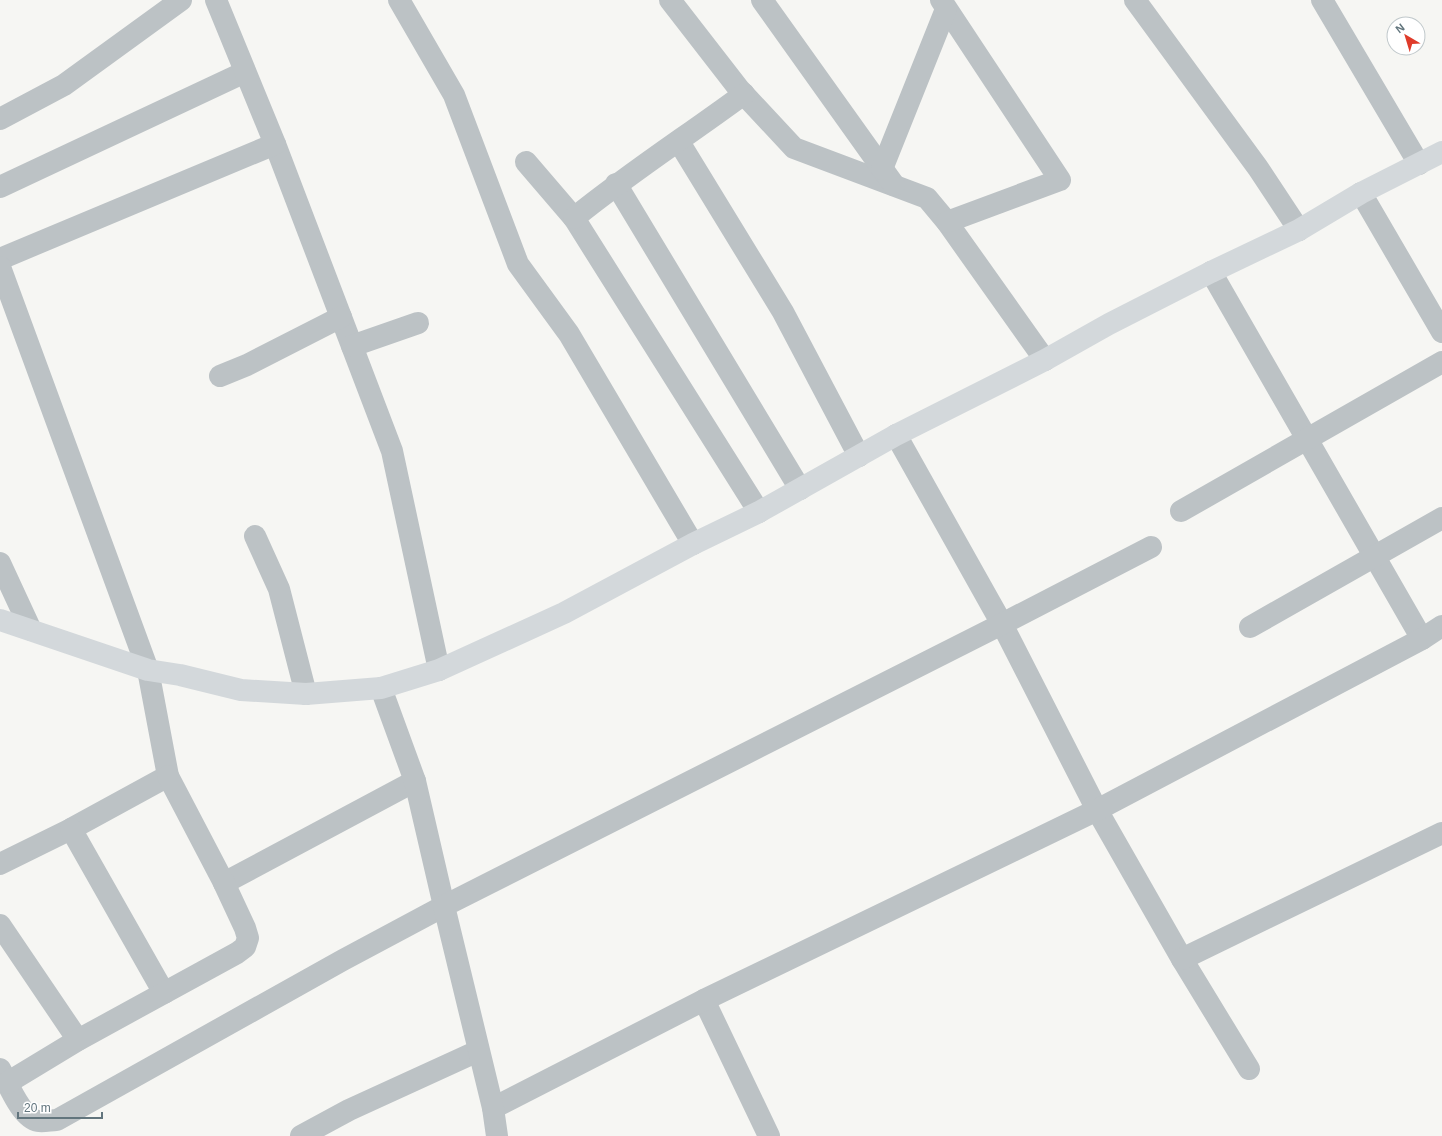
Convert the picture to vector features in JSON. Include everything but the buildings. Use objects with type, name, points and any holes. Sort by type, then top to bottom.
[{"type":"main road","points":[[0,620],[148,670],[180,675],[241,690],[306,694],[381,688],[439,670],[564,613],[693,544],[759,512],[896,435],[1045,360],[1109,324],[1211,272],[1299,230],[1362,193],[1442,152]]},
{"type":"street","points":[[0,119],[64,85],[181,0]]},
{"type":"street","points":[[216,0],[275,144],[392,451],[439,670]]},
{"type":"street","points":[[399,0],[454,95],[518,264],[569,334],[693,544]]},
{"type":"street","points":[[670,0],[744,94],[794,148],[888,177],[927,198],[947,222],[1045,360]]},
{"type":"street","points":[[762,0],[888,177]]},
{"type":"street","points":[[1135,0],[1258,168],[1299,230]]},
{"type":"street","points":[[1322,0],[1419,164]]},
{"type":"street","points":[[888,177],[944,4]]},
{"type":"street","points":[[944,4],[1060,180],[947,222]]},
{"type":"street","points":[[0,188],[246,72]]},
{"type":"street","points":[[574,218],[616,184],[679,142],[744,94]]},
{"type":"street","points":[[679,142],[783,312],[859,456]]},
{"type":"street","points":[[0,259],[275,144]]},
{"type":"street","points":[[526,162],[574,218],[759,512]]},
{"type":"street","points":[[616,184],[800,489]]},
{"type":"street","points":[[1362,193],[1442,332]]},
{"type":"street","points":[[0,267],[148,670],[168,776],[224,883],[245,928],[248,938],[245,947],[237,953],[78,1040],[4,1076],[21,1107],[28,1116],[38,1121],[57,1120],[342,960],[444,906],[1151,547]]},
{"type":"street","points":[[1211,272],[1376,556],[1422,639]]},
{"type":"street","points":[[220,376],[247,365],[341,317]]},
{"type":"street","points":[[352,346],[418,322]]},
{"type":"street","points":[[1181,511],[1442,362]]},
{"type":"street","points":[[896,435],[1002,624],[1097,810],[1182,958],[1249,1069]]},
{"type":"street","points":[[1250,627],[1442,518]]},
{"type":"street","points":[[255,536],[278,590],[306,694]]},
{"type":"street","points":[[0,563],[31,630]]},
{"type":"street","points":[[493,1108],[704,1000],[1097,810],[1422,639],[1442,626]]},
{"type":"street","points":[[381,688],[415,781],[478,1051],[493,1108],[497,1136]]},
{"type":"street","points":[[0,864],[71,829],[168,776]]},
{"type":"street","points":[[224,883],[415,781]]},
{"type":"street","points":[[71,829],[164,993]]},
{"type":"street","points":[[1182,958],[1442,833]]},
{"type":"street","points":[[0,925],[78,1040]]},
{"type":"street","points":[[704,1000],[769,1136]]},
{"type":"street","points":[[300,1136],[349,1110],[478,1051]]}]
